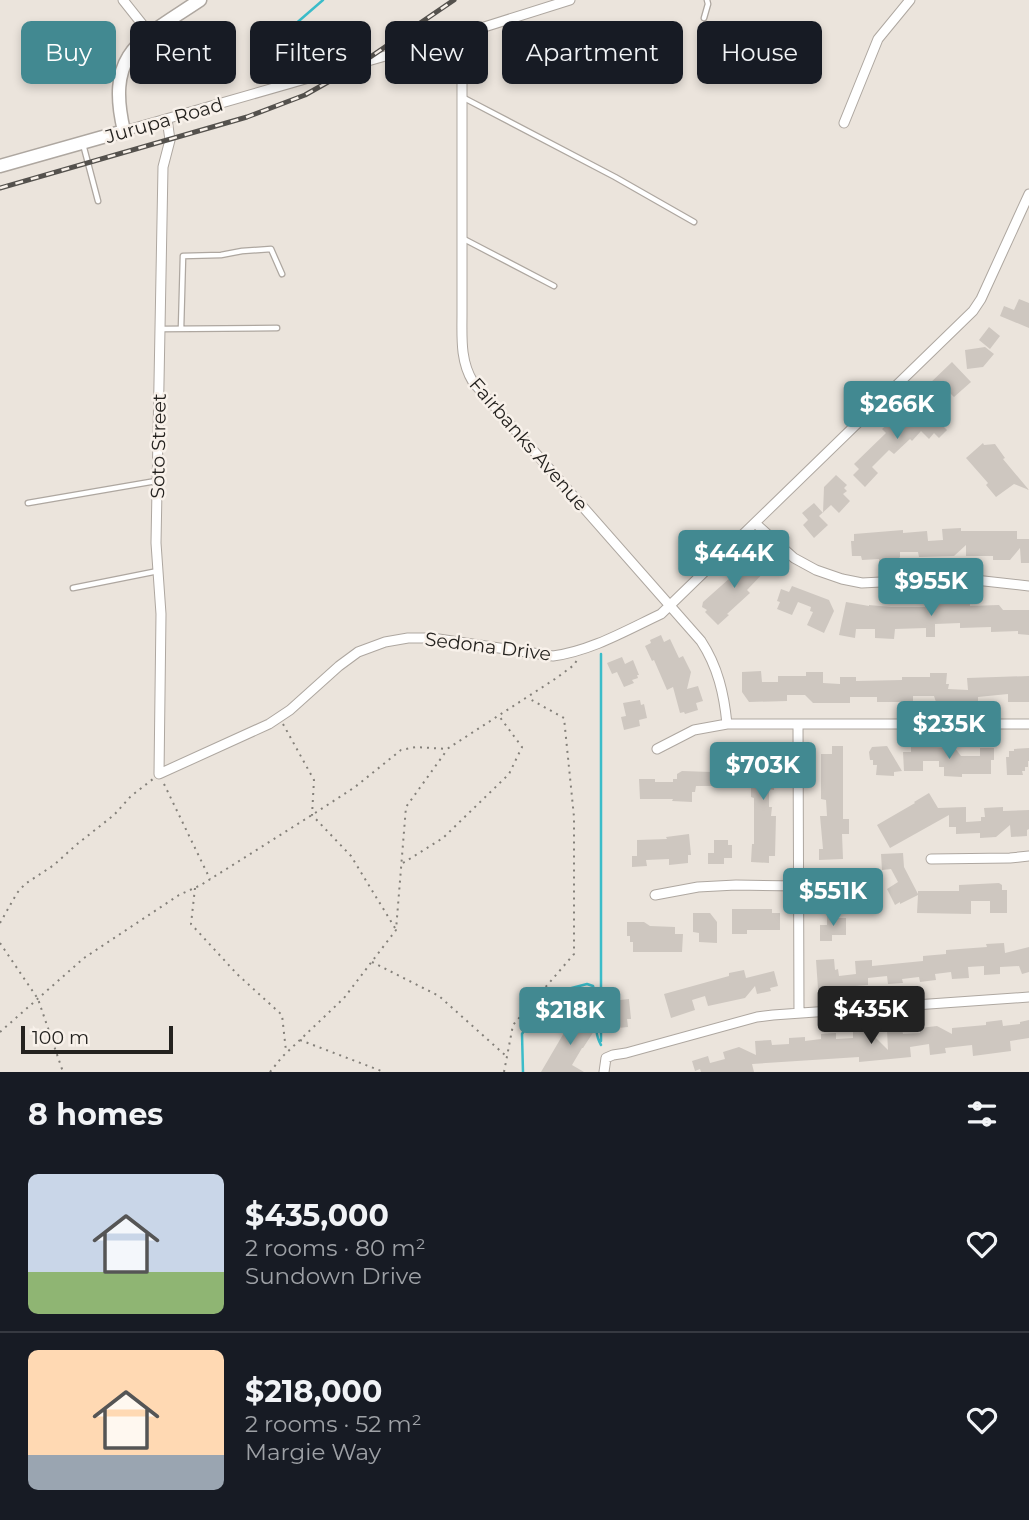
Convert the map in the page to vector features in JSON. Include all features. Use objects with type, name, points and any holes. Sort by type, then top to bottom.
[{"type":"street","points":[[123,0],[140,21]]},
{"type":"street","points":[[169,21],[200,0]]},
{"type":"street","name":"Jurupa Road","points":[[488,26],[570,0]]},
{"type":"street","points":[[845,122],[878,39],[910,0]]},
{"type":"street","points":[[124,131],[118,94],[120,75],[130,53]]},
{"type":"street","name":"Jurupa Road","points":[[0,166],[385,56]]},
{"type":"street","name":"Fairbanks Avenue","points":[[462,84],[464,362],[470,376],[701,641],[711,656],[723,689],[727,724]]},
{"type":"street","name":"Soto Street","points":[[159,774],[161,614],[156,543],[163,167],[170,139],[167,119]]},
{"type":"street","name":"Sedona Drive","points":[[159,774],[269,724],[290,710],[358,652],[385,642],[432,638],[553,656],[568,654],[598,643],[661,614],[973,311],[1029,194]]},
{"type":"street","points":[[755,523],[794,558],[816,570],[842,579],[862,583],[957,579],[1029,586]]},
{"type":"street","points":[[657,748],[694,730],[727,724],[1029,724]]},
{"type":"street","points":[[798,724],[799,1013]]},
{"type":"street","points":[[931,859],[1029,856]]},
{"type":"street","points":[[655,895],[698,887],[799,886]]},
{"type":"street","points":[[604,1072],[606,1058],[613,1055],[757,1017],[1029,996]]},
{"type":"lane","points":[[704,18],[707,0]]},
{"type":"lane","points":[[462,97],[615,177],[694,222]]},
{"type":"lane","points":[[83,143],[99,201]]},
{"type":"lane","points":[[462,237],[554,286]]},
{"type":"lane","points":[[181,328],[183,256],[271,250],[282,274]]},
{"type":"lane","points":[[160,329],[277,328]]},
{"type":"lane","points":[[28,503],[157,481]]},
{"type":"lane","points":[[73,588],[158,571]]},
{"type":"path","points":[[270,1072],[286,1053],[344,998],[396,930],[407,807],[447,749],[528,698],[574,665],[579,658]]},
{"type":"path","points":[[504,1072],[513,1024],[574,954],[574,817],[564,718],[528,698]]},
{"type":"path","points":[[402,864],[443,838],[509,774],[522,747],[499,716]]},
{"type":"path","points":[[279,717],[314,780],[312,815],[351,856],[396,930]]},
{"type":"path","points":[[0,1032],[84,958],[179,895],[210,879],[355,787],[401,750],[416,747],[447,749]]},
{"type":"path","points":[[0,923],[13,899],[26,884],[54,865],[159,774],[210,879]]},
{"type":"path","points":[[195,887],[191,924],[237,974],[282,1015],[286,1053]]},
{"type":"path","points":[[0,943],[38,999],[63,1072]]},
{"type":"path","points":[[372,962],[439,996],[507,1057]]},
{"type":"path","points":[[300,1040],[384,1072]]},
{"type":"building","points":[[1019,299],[1029,303],[1029,328],[1000,316],[1004,306],[1014,310]]},
{"type":"building","points":[[989,327],[1000,336],[990,349],[979,340]]},
{"type":"building","points":[[985,347],[994,354],[983,367],[967,369],[965,350]]},
{"type":"building","points":[[952,362],[971,382],[954,397],[945,388],[937,396],[927,386]]},
{"type":"building","points":[[913,406],[924,417],[929,412],[947,430],[939,438],[934,433],[929,439],[921,431],[894,454],[889,450],[872,467],[878,473],[865,487],[853,475],[859,469],[854,464],[886,433],[882,429],[889,423],[893,426]]},
{"type":"building","points":[[983,443],[995,444],[1005,458],[1003,459],[1029,490],[1014,484],[996,497],[986,485],[988,483],[966,458]]},
{"type":"building","points":[[836,475],[847,485],[844,488],[847,491],[843,494],[850,501],[839,513],[831,505],[823,512],[824,487]]},
{"type":"building","points":[[814,503],[823,513],[819,516],[828,525],[814,538],[803,525],[808,520],[802,513]]},
{"type":"building","points":[[961,528],[961,531],[1017,531],[1017,539],[1029,539],[1029,563],[1021,563],[1020,548],[1010,560],[993,560],[993,556],[966,556],[966,545],[954,556],[919,557],[918,552],[900,552],[897,561],[879,562],[879,559],[862,560],[861,556],[852,556],[851,541],[854,541],[854,534],[927,531],[928,541],[943,540],[942,529]]},
{"type":"building","points":[[759,555],[770,566],[747,590],[750,593],[718,625],[705,612],[707,610],[702,607],[703,602],[750,558],[753,561]]},
{"type":"building","points":[[792,586],[829,600],[834,611],[824,633],[807,625],[813,612],[810,611],[811,607],[798,602],[792,615],[777,609],[781,589],[789,592]]},
{"type":"building","points":[[846,602],[869,606],[925,607],[925,602],[970,602],[970,606],[999,605],[1003,610],[1029,610],[1029,635],[1018,634],[1018,631],[991,632],[991,627],[960,628],[960,623],[935,624],[935,637],[926,637],[926,628],[895,629],[894,639],[875,638],[875,629],[856,629],[855,638],[839,635]]},
{"type":"building","points":[[661,635],[664,642],[670,639],[679,658],[683,656],[691,672],[687,689],[698,686],[703,701],[696,703],[698,710],[680,713],[673,687],[667,690],[654,660],[652,661],[645,646],[651,643],[650,640]]},
{"type":"building","points":[[622,657],[625,664],[633,660],[639,675],[632,680],[634,683],[624,687],[617,672],[612,674],[607,663]]},
{"type":"building","points":[[761,671],[762,682],[778,682],[778,676],[806,676],[806,672],[823,672],[823,683],[840,684],[840,677],[856,677],[856,681],[902,680],[902,677],[930,677],[930,673],[947,673],[948,689],[968,690],[967,678],[1029,676],[1029,702],[1008,702],[1008,694],[978,697],[978,702],[954,703],[936,702],[934,696],[913,696],[913,702],[877,702],[877,697],[850,697],[850,703],[813,703],[805,695],[787,695],[787,701],[749,702],[742,692],[742,672]]},
{"type":"building","points":[[640,700],[641,705],[644,704],[647,718],[639,720],[640,726],[624,730],[621,717],[626,716],[623,703]]},
{"type":"building","points":[[770,743],[770,753],[775,754],[774,790],[769,789],[769,807],[772,807],[771,816],[776,816],[775,856],[769,856],[769,863],[751,862],[754,844],[754,798],[751,797],[751,783],[747,783],[747,774],[751,774],[751,745]]},
{"type":"building","points":[[832,746],[843,746],[843,819],[849,819],[849,834],[842,834],[843,859],[819,860],[819,849],[823,849],[820,816],[827,816],[826,800],[821,799],[821,754],[832,754]]},
{"type":"building","points":[[887,746],[902,771],[894,772],[894,776],[876,775],[877,765],[873,765],[869,752],[872,747]]},
{"type":"building","points":[[911,746],[955,748],[961,756],[980,756],[980,748],[994,748],[991,774],[944,776],[944,767],[939,767],[939,761],[923,761],[923,771],[904,771],[903,752],[911,752]]},
{"type":"building","points":[[1029,748],[1028,767],[1022,771],[1023,775],[1007,775],[1006,757],[1009,757],[1009,751]]},
{"type":"building","points":[[719,759],[734,759],[734,770],[729,770],[729,786],[696,786],[695,792],[692,792],[692,802],[640,799],[639,779],[673,782],[682,771],[711,772],[711,766],[719,766]]},
{"type":"building","points":[[929,793],[938,808],[966,807],[966,822],[981,821],[981,817],[985,817],[984,808],[1003,807],[1003,811],[1029,810],[1027,836],[1011,837],[1010,825],[996,837],[980,838],[980,833],[956,834],[956,827],[949,827],[949,815],[890,848],[877,825]]},
{"type":"building","points":[[689,834],[691,855],[688,855],[688,863],[669,865],[669,859],[646,860],[647,866],[632,867],[632,856],[637,856],[637,840],[667,839],[666,837]]},
{"type":"building","points":[[714,840],[728,840],[728,845],[732,845],[732,858],[724,858],[724,864],[708,864],[708,853],[714,853]]},
{"type":"building","points":[[903,853],[904,867],[918,894],[918,891],[959,891],[959,885],[999,883],[1002,890],[1007,890],[1007,913],[990,913],[990,901],[971,901],[971,914],[917,913],[918,895],[895,905],[887,889],[898,882],[891,869],[882,870],[881,854]]},
{"type":"building","points":[[850,875],[850,892],[842,894],[838,899],[821,900],[821,881],[831,881],[831,876]]},
{"type":"building","points":[[732,909],[772,909],[772,913],[780,913],[780,930],[747,930],[747,934],[732,934]]},
{"type":"building","points":[[693,913],[710,913],[717,922],[717,943],[699,942],[699,933],[693,932]]},
{"type":"building","points":[[827,915],[846,918],[846,935],[832,935],[832,941],[820,941],[820,925],[827,925]]},
{"type":"building","points":[[627,922],[675,927],[675,934],[683,934],[682,952],[633,952],[633,942],[630,942],[630,936],[627,936]]},
{"type":"building","points":[[1004,943],[1005,953],[1029,947],[1029,972],[1022,974],[1019,966],[1000,967],[1000,974],[984,975],[984,966],[968,967],[969,978],[952,979],[951,972],[935,974],[936,980],[920,982],[919,977],[902,979],[903,983],[888,984],[887,976],[868,978],[868,985],[818,989],[816,960],[834,959],[835,970],[838,969],[839,976],[856,974],[855,961],[872,960],[872,966],[923,961],[923,956],[946,954],[946,950]]},
{"type":"building","points":[[744,970],[746,978],[774,971],[778,986],[770,988],[771,991],[757,994],[755,986],[745,998],[708,1006],[705,996],[692,1000],[695,1010],[671,1018],[664,994]]},
{"type":"building","points":[[629,999],[631,1019],[627,1019],[628,1027],[609,1029],[607,1017],[610,1017],[609,1011],[613,1011],[612,1001]]},
{"type":"building","points":[[575,1014],[596,1028],[572,1065],[584,1072],[541,1072]]},
{"type":"building","points":[[1002,1020],[1003,1026],[1029,1020],[1029,1038],[1010,1041],[1011,1051],[973,1056],[972,1045],[945,1048],[946,1053],[930,1055],[929,1044],[910,1047],[911,1057],[859,1062],[859,1057],[752,1064],[754,1072],[695,1071],[692,1061],[708,1056],[710,1063],[725,1059],[723,1052],[739,1047],[756,1055],[755,1041],[771,1040],[772,1045],[789,1044],[789,1038],[805,1037],[805,1041],[821,1039],[821,1034],[836,1033],[836,1039],[853,1038],[853,1032],[869,1031],[888,1050],[887,1030],[902,1029],[903,1034],[920,1033],[920,1028],[937,1026],[952,1034],[952,1028],[986,1025],[986,1022]]},
{"type":"waterway","points":[[299,21],[323,0]]},
{"type":"waterway","points":[[601,654],[601,1041]]},
{"type":"waterway","points":[[523,1072],[522,1034],[545,995],[587,984],[593,986],[601,1045]]},
{"type":"railway","points":[[0,188],[247,117],[305,95],[360,64],[454,0]]}]
